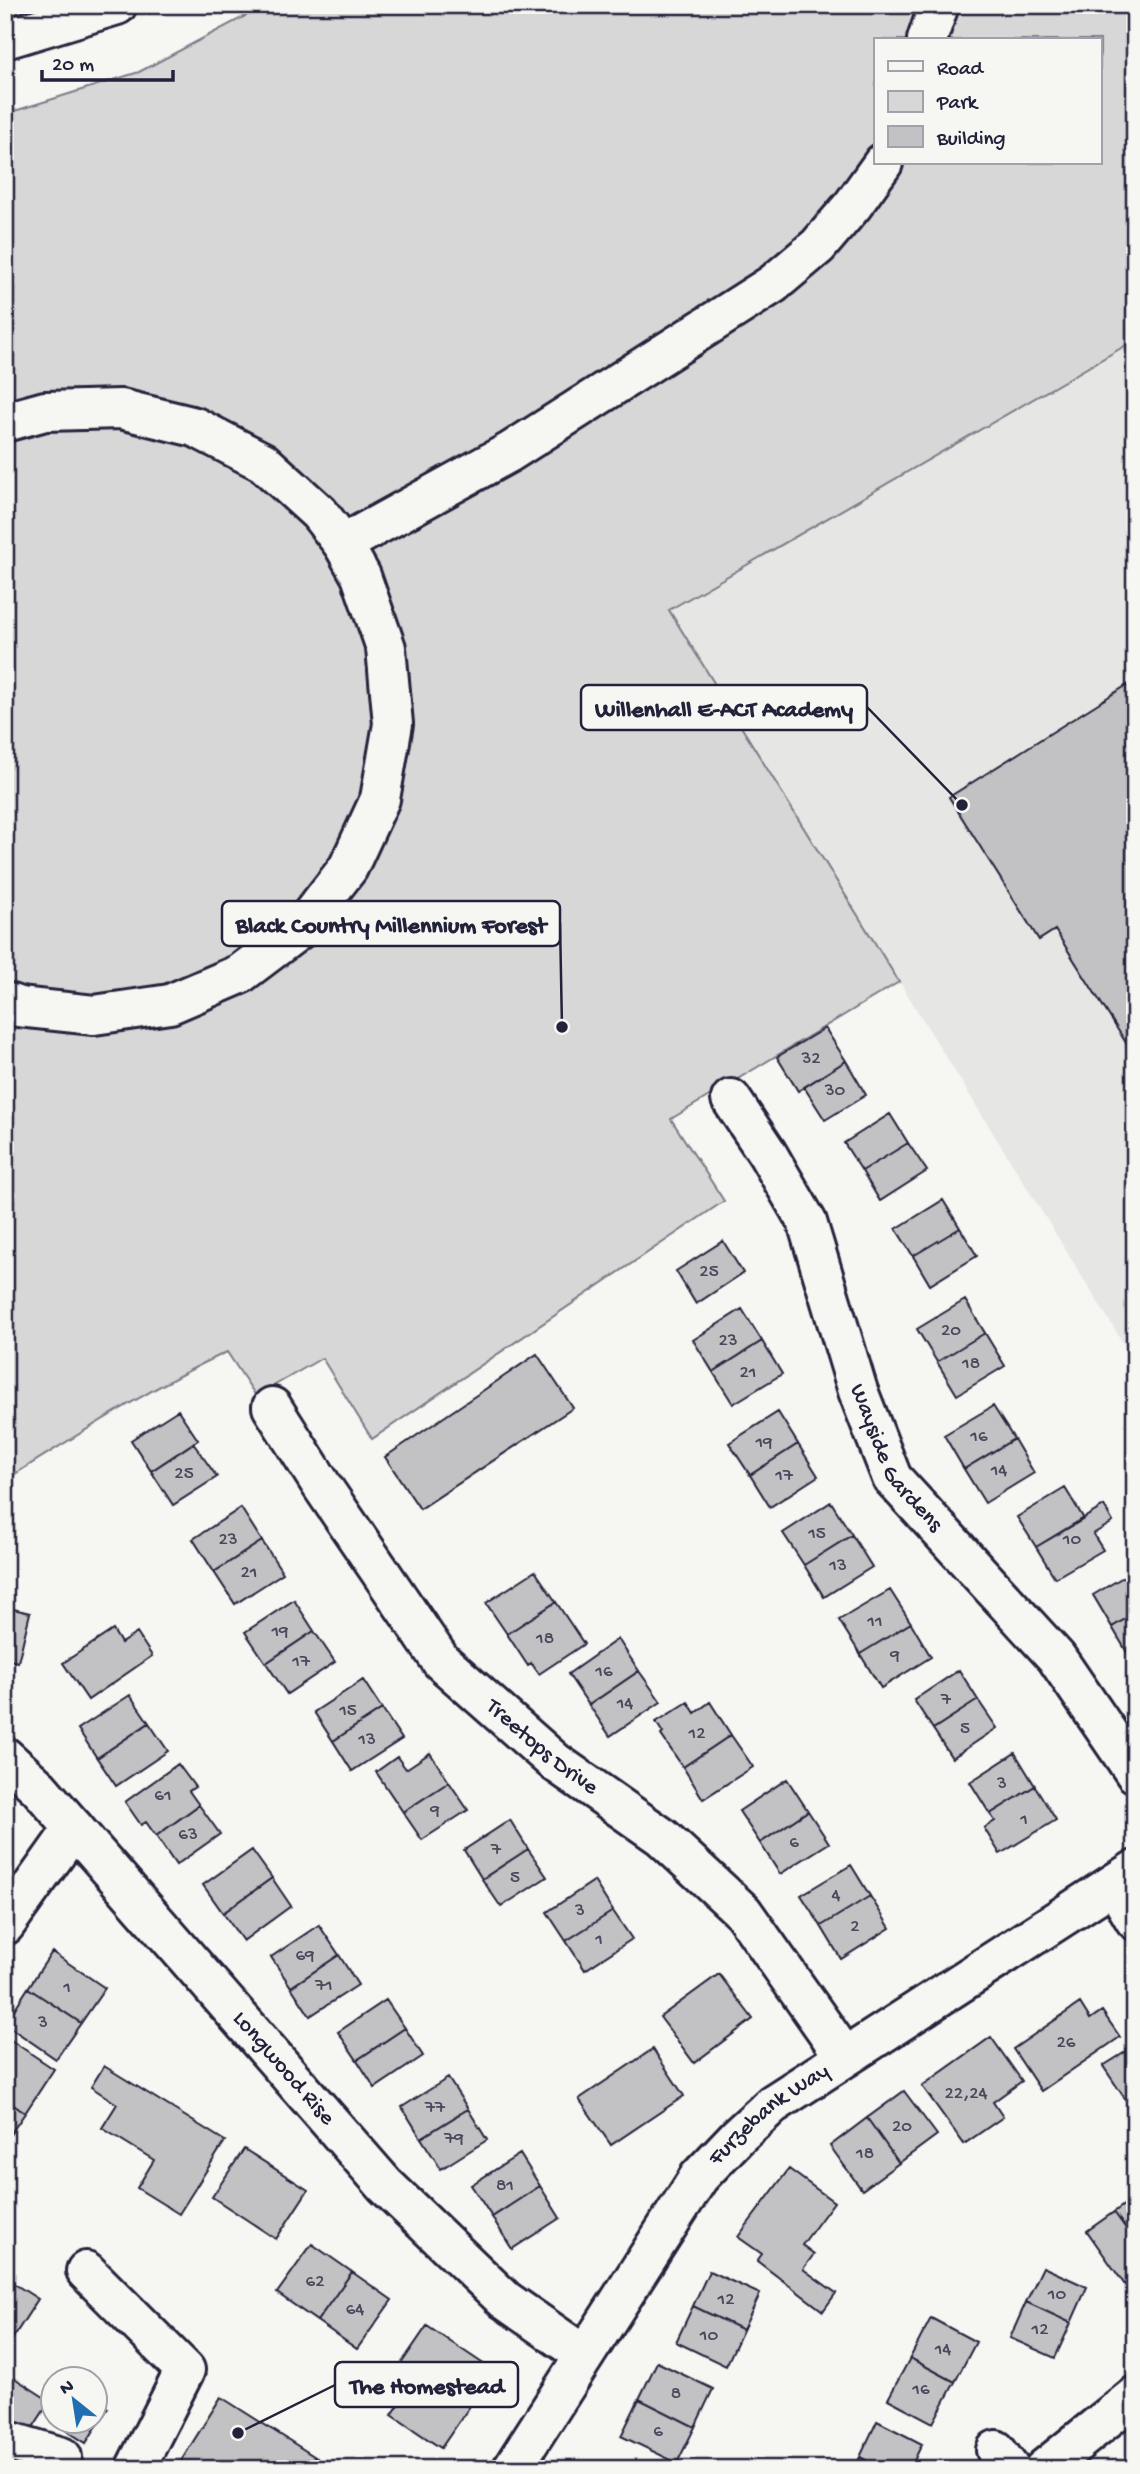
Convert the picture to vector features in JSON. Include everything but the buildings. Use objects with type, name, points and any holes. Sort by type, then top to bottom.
[{"type":"street","points":[[5,39],[117,5]]},
{"type":"street","points":[[928,38],[940,5]]},
{"type":"street","points":[[343,544],[510,452],[773,285],[818,246],[853,205],[882,164]]},
{"type":"street","points":[[5,422],[45,411],[121,409],[195,427],[262,462],[319,513],[343,544],[361,576],[386,648],[393,724],[380,799],[348,868],[301,928],[240,974],[170,1004],[94,1015],[19,1007],[5,1002]]},
{"type":"street","name":"Wayside Gardens","points":[[731,1099],[767,1153],[807,1222],[858,1391],[892,1478],[1056,1657],[1135,1773]]},
{"type":"street","name":"Treetops Drive","points":[[272,1408],[321,1486],[441,1661],[555,1762],[662,1837],[743,1912],[845,2057]]},
{"type":"street","name":"Longwood Rise","points":[[5,1756],[39,1788],[386,2185],[505,2300],[584,2355]]},
{"type":"street","points":[[5,1925],[74,1828]]},
{"type":"street","points":[[1124,1877],[1135,1920]]},
{"type":"street","name":"Furzebank Way","points":[[512,2469],[699,2177],[738,2136],[773,2104],[1124,1877]]},
{"type":"street","points":[[86,2271],[186,2370],[135,2469]]},
{"type":"street","points":[[1044,2469],[1135,2396]]},
{"type":"street","points":[[5,2440],[62,2457]]},
{"type":"shaded area","points":[[1135,340],[1135,1362],[669,610]]},
{"type":"green space","points":[[266,5],[1135,5],[1135,340],[669,610],[899,982],[671,1119],[724,1201],[372,1439],[322,1358],[256,1396],[227,1352],[142,1396],[5,1480],[5,114],[139,72]]},
{"type":"place","name":"Willenhall E-ACT Academy","points":[[962,805]]},
{"type":"place","name":"Black Country Millennium Forest","points":[[562,1027]]},
{"type":"place","name":"The Homestead","points":[[238,2433]]}]
